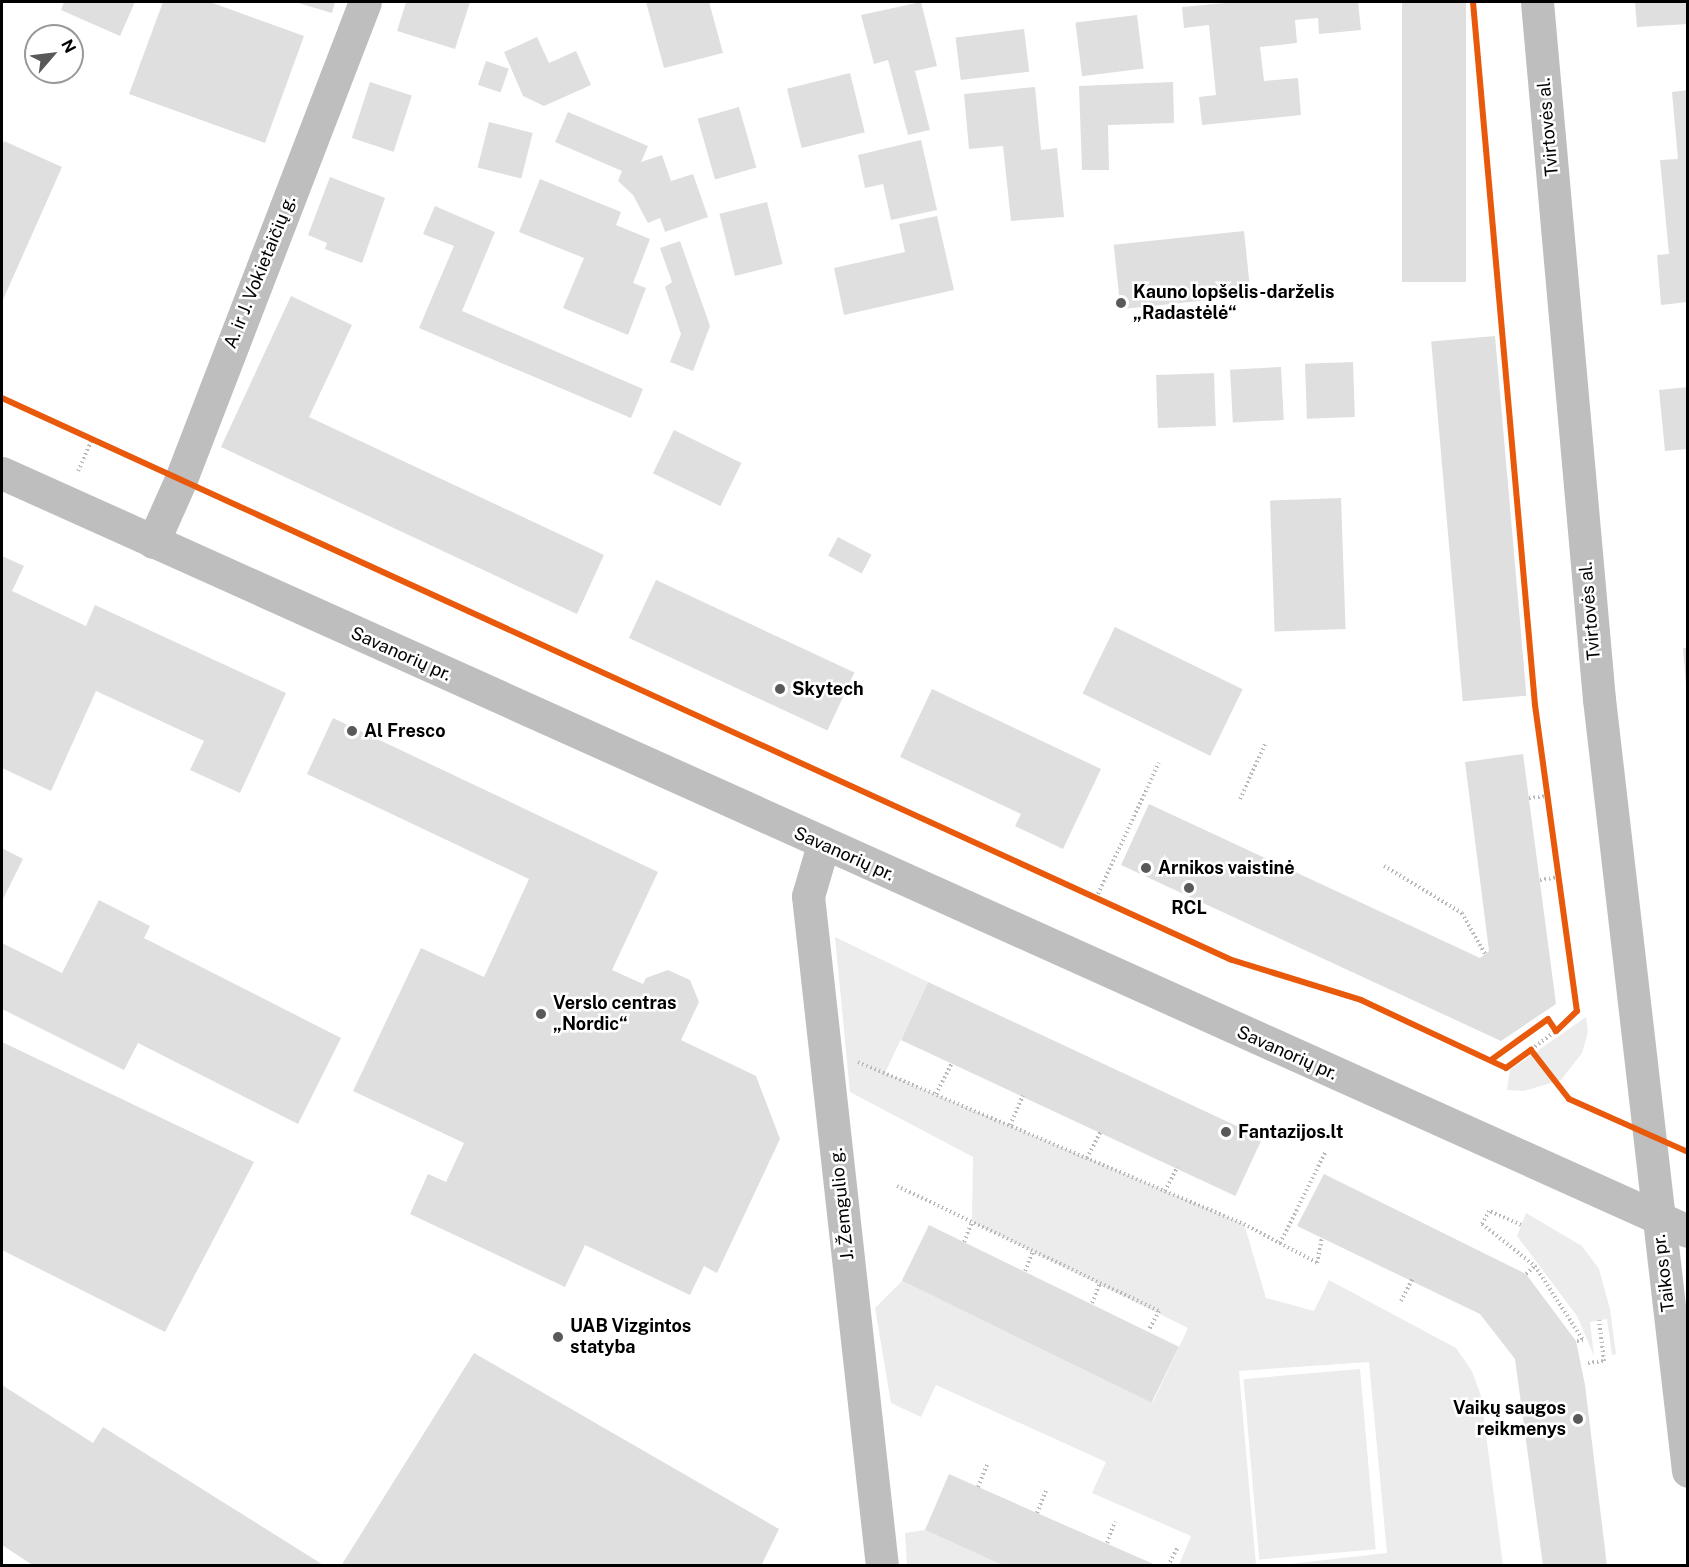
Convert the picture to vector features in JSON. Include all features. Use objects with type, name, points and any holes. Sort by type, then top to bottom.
[{"type":"main road","name":"A. ir J. Vokietaičių g.","points":[[153,542],[181,479],[365,2]]},
{"type":"main road","name":"Tvirtovės al.","points":[[1537,2],[1598,687],[1673,1225]]},
{"type":"main road","name":"Savanorių pr.","points":[[2,473],[1673,1225]]},
{"type":"main road","name":"J. Žemgulio g.","points":[[823,844],[808,897],[882,1566]]},
{"type":"main road","name":"Taikos pr.","points":[[1673,1225],[1688,1471]]},
{"type":"path","points":[[1240,799],[1266,742]]},
{"type":"path","points":[[1096,898],[1159,763]]},
{"type":"path","points":[[1529,798],[1547,796]]},
{"type":"path","points":[[1384,866],[1462,913],[1485,954]]},
{"type":"path","points":[[1540,880],[1558,878]]},
{"type":"path","points":[[1506,1068],[1556,1031]]},
{"type":"path","points":[[825,1048],[1165,1191],[1280,1243],[1317,1263],[1322,1238]]},
{"type":"path","points":[[936,1094],[952,1063]]},
{"type":"path","points":[[1010,1125],[1023,1096]]},
{"type":"path","points":[[1087,1158],[1100,1132]]},
{"type":"path","points":[[1280,1243],[1326,1151]]},
{"type":"path","points":[[1165,1191],[1177,1167]]},
{"type":"path","points":[[897,1186],[1159,1311],[1149,1330]]},
{"type":"path","points":[[1521,1225],[1489,1211],[1482,1224],[1535,1266],[1583,1340],[1576,1341]]},
{"type":"path","points":[[964,1242],[972,1222]]},
{"type":"path","points":[[1025,1271],[1033,1251]]},
{"type":"path","points":[[1526,1274],[1535,1266]]},
{"type":"path","points":[[1401,1302],[1412,1280]]},
{"type":"path","points":[[1092,1303],[1100,1283]]},
{"type":"path","points":[[1588,1363],[1604,1361],[1599,1320]]},
{"type":"path","points":[[978,1487],[987,1465]]},
{"type":"path","points":[[1036,1513],[1046,1491]]},
{"type":"path","points":[[1107,1543],[1115,1521]]},
{"type":"path","points":[[1168,1566],[1177,1548]]},
{"type":"shaded area","points":[[835,937],[928,982],[885,1073],[1244,1224],[1266,1298],[1314,1311],[1329,1280],[1456,1348],[1472,1371],[1481,1396],[1503,1565],[1281,1565],[1387,1553],[1369,1362],[1239,1371],[1256,1565],[1179,1565],[1191,1536],[1092,1493],[1106,1462],[936,1385],[921,1417],[891,1403],[875,1308],[902,1281],[1153,1402],[1188,1328],[972,1222],[973,1157],[850,1092]]},
{"type":"shaded area","points":[[1586,1017],[1588,1032],[1582,1053],[1561,1080],[1524,1091],[1507,1090],[1510,1070]]},
{"type":"shaded area","points":[[1526,1213],[1582,1246],[1599,1269],[1610,1309],[1616,1354],[1612,1355],[1607,1319],[1590,1322],[1594,1356],[1577,1316],[1517,1236]]},
{"type":"shaded area","points":[[1360,1369],[1376,1549],[1259,1560],[1243,1379]]},
{"type":"shaded area","points":[[925,1530],[1005,1565],[907,1565],[905,1533]]},
{"type":"building","points":[[64,2],[135,2],[120,36],[61,10]]},
{"type":"building","points":[[163,2],[210,2],[304,36],[265,143],[129,94]]},
{"type":"building","points":[[295,2],[335,2],[332,13]]},
{"type":"building","points":[[406,2],[470,2],[455,49],[397,31]]},
{"type":"building","points":[[646,2],[709,2],[723,53],[664,68]]},
{"type":"building","points":[[921,2],[937,66],[915,71],[930,130],[908,135],[888,60],[874,64],[861,15]]},
{"type":"building","points":[[1236,2],[1358,2],[1361,30],[1319,34],[1318,18],[1295,20],[1297,43],[1260,47],[1264,81],[1298,78],[1301,115],[1202,125],[1199,97],[1216,95],[1209,25],[1184,28],[1182,7]]},
{"type":"building","points":[[1402,2],[1466,2],[1466,282],[1402,282]]},
{"type":"building","points":[[1635,2],[1688,2],[1688,24],[1637,27]]},
{"type":"building","points":[[1137,15],[1144,69],[1082,76],[1075,23]]},
{"type":"building","points":[[1024,29],[1029,72],[961,80],[956,37]]},
{"type":"building","points":[[537,37],[549,63],[576,51],[591,85],[544,106],[523,96],[504,52]]},
{"type":"building","points":[[486,61],[509,69],[501,92],[478,85]]},
{"type":"building","points":[[850,73],[865,132],[802,148],[787,89]]},
{"type":"building","points":[[370,82],[412,96],[394,152],[352,138]]},
{"type":"building","points":[[1173,82],[1174,123],[1108,125],[1109,170],[1082,170],[1079,86]]},
{"type":"building","points":[[1035,87],[1041,150],[1057,148],[1064,217],[1011,221],[1003,146],[969,149],[964,94]]},
{"type":"building","points":[[1688,90],[1688,302],[1661,305],[1657,255],[1669,254],[1660,160],[1678,159],[1672,92]]},
{"type":"building","points":[[739,107],[756,168],[715,179],[698,119]]},
{"type":"building","points":[[568,112],[648,146],[641,162],[662,155],[671,181],[693,174],[708,217],[665,232],[660,218],[648,223],[633,195],[618,181],[622,171],[555,142]]},
{"type":"building","points":[[489,122],[533,133],[521,178],[478,168]]},
{"type":"building","points":[[921,140],[937,210],[891,220],[883,184],[865,188],[858,155]]},
{"type":"building","points":[[4,141],[62,167],[2,302],[2,147]]},
{"type":"building","points":[[330,177],[385,198],[362,263],[325,249],[327,243],[308,235]]},
{"type":"building","points":[[540,179],[621,212],[616,225],[650,239],[633,283],[646,288],[628,335],[563,308],[584,258],[519,232]]},
{"type":"building","points":[[767,202],[782,264],[735,276],[719,214]]},
{"type":"building","points":[[435,206],[495,232],[462,311],[643,389],[631,418],[419,328],[454,246],[423,234]]},
{"type":"building","points":[[937,216],[954,290],[844,315],[834,268],[905,252],[899,224]]},
{"type":"building","points":[[1244,231],[1251,296],[1121,309],[1114,245]]},
{"type":"building","points":[[680,241],[710,326],[693,371],[670,362],[681,334],[665,287],[672,282],[660,248]]},
{"type":"building","points":[[291,296],[352,325],[309,417],[604,555],[577,614],[221,447]]},
{"type":"building","points":[[1495,336],[1526,696],[1463,701],[1431,342]]},
{"type":"building","points":[[1353,362],[1355,417],[1307,419],[1305,364]]},
{"type":"building","points":[[1281,367],[1284,420],[1233,423],[1230,370]]},
{"type":"building","points":[[1214,373],[1216,426],[1158,428],[1156,375]]},
{"type":"building","points":[[1688,387],[1688,449],[1665,451],[1659,390]]},
{"type":"building","points":[[674,430],[741,463],[720,506],[653,473]]},
{"type":"building","points":[[1341,498],[1346,629],[1275,631],[1270,500]]},
{"type":"building","points":[[838,537],[872,555],[862,573],[828,556]]},
{"type":"building","points":[[2,556],[24,566],[12,591],[86,626],[95,605],[286,693],[240,793],[190,770],[204,741],[96,691],[51,791],[2,768]]},
{"type":"building","points":[[656,580],[854,673],[827,731],[629,638]]},
{"type":"building","points":[[1115,627],[1243,689],[1210,756],[1083,694]]},
{"type":"building","points":[[1683,648],[1688,648],[1688,684],[1686,684]]},
{"type":"building","points":[[932,689],[1101,769],[1063,849],[1015,826],[1021,814],[900,757]]},
{"type":"building","name":"Verslo centras „Nordic“","points":[[333,718],[658,872],[612,970],[643,984],[646,978],[668,970],[690,980],[699,1002],[681,1040],[756,1076],[780,1139],[717,1273],[704,1266],[690,1295],[585,1245],[565,1287],[410,1214],[428,1174],[446,1182],[464,1143],[353,1091],[421,948],[484,977],[529,879],[307,774]]},
{"type":"building","points":[[1523,754],[1556,1004],[1501,1041],[1121,865],[1149,804],[1480,958],[1489,951],[1465,762]]},
{"type":"building","points":[[2,848],[23,859],[2,901]]},
{"type":"building","points":[[99,900],[150,926],[144,938],[341,1038],[298,1124],[138,1043],[124,1070],[2,1009],[2,943],[62,973]]},
{"type":"building","points":[[928,982],[1262,1138],[1235,1196],[901,1040]]},
{"type":"building","points":[[2,1042],[254,1162],[165,1332],[2,1250]]},
{"type":"building","points":[[1324,1174],[1526,1274],[1576,1341],[1585,1385],[1607,1566],[1543,1566],[1515,1359],[1480,1314],[1297,1226]]},
{"type":"building","points":[[929,1225],[1179,1347],[1152,1403],[902,1281]]},
{"type":"building","points":[[474,1353],[779,1529],[761,1566],[341,1566]]},
{"type":"building","points":[[2,1385],[93,1443],[103,1427],[325,1566],[34,1566],[2,1545]]},
{"type":"building","points":[[949,1474],[1158,1566],[1005,1566],[925,1530]]},
{"type":"cycle path","points":[[1473,2],[1535,705],[1577,1011],[1556,1031],[1548,1019],[1491,1060]]},
{"type":"cycle path","points":[[2,398],[1232,960],[1361,1000],[1506,1068],[1531,1050],[1569,1099],[1688,1152]]},
{"type":"place","name":"Kauno lopšelis-darželis „Radastėlė“","points":[[1121,303]]},
{"type":"place","name":"Skytech","points":[[780,689]]},
{"type":"place","name":"Al Fresco","points":[[352,731]]},
{"type":"place","name":"Arnikos vaistinė","points":[[1146,868]]},
{"type":"place","name":"RCL","points":[[1189,888]]},
{"type":"place","name":"Verslo centras „Nordic“","points":[[541,1014]]},
{"type":"place","name":"Fantazijos.lt","points":[[1226,1132]]},
{"type":"place","name":"UAB Vizgintos statyba","points":[[558,1337]]},
{"type":"place","name":"Vaikų saugos reikmenys","points":[[1578,1419]]}]
